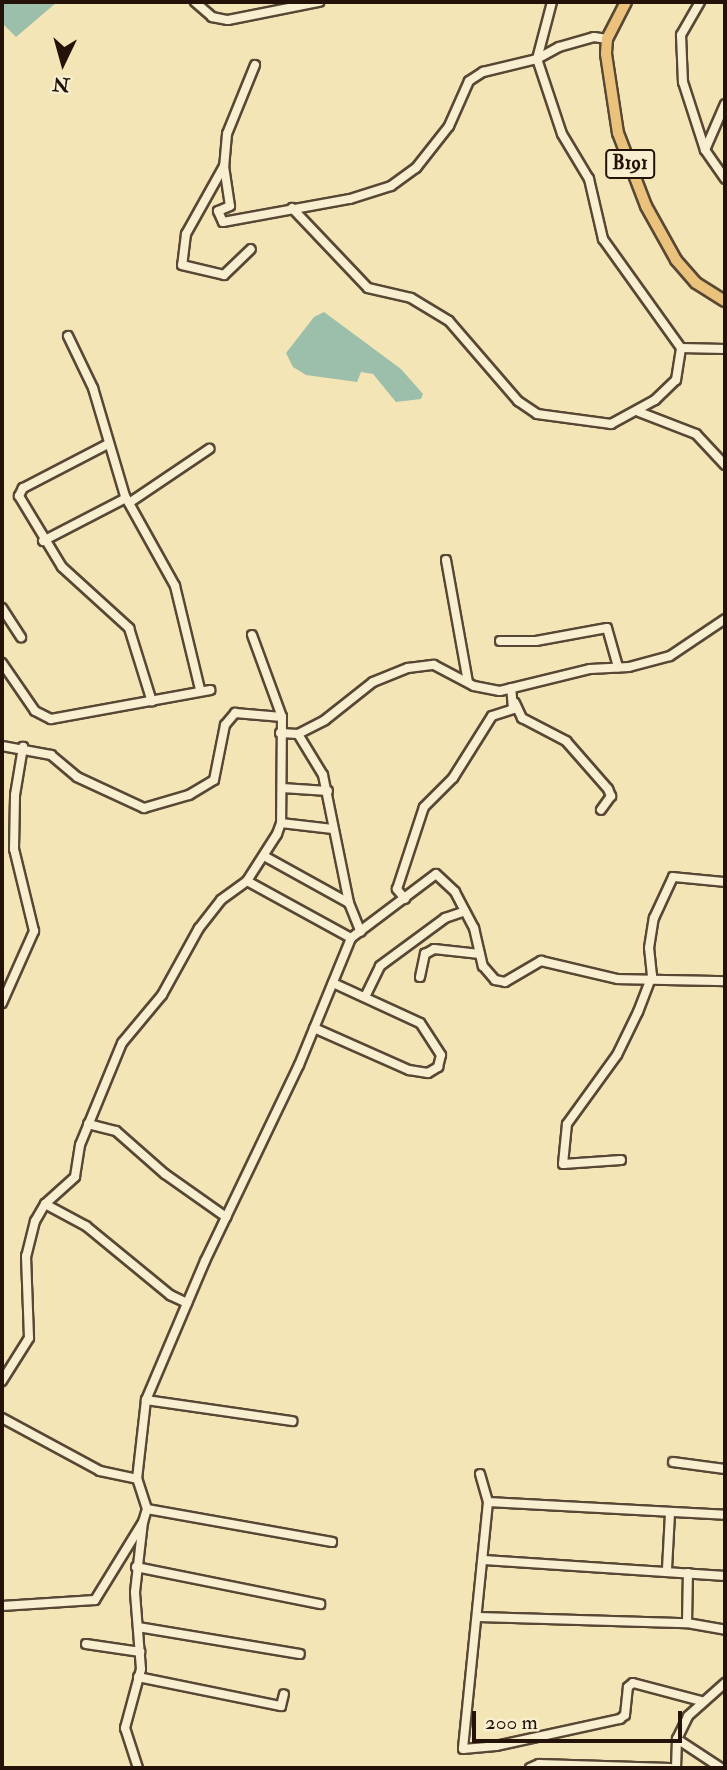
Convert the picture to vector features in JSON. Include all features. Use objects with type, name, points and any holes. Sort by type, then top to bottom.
[{"type":"main road","name":"B191","points":[[626,2],[607,39],[606,73],[618,133],[646,206],[686,272],[725,301]]},
{"type":"street","points":[[195,2],[212,16],[229,20],[319,2]]},
{"type":"street","points":[[292,208],[368,288],[411,299],[443,316],[518,401],[537,414],[611,424],[639,412],[676,380],[681,348],[603,239],[597,201],[562,134],[537,59],[552,2]]},
{"type":"street","points":[[700,2],[683,29],[681,63],[687,101],[705,150],[725,179]]},
{"type":"street","points":[[255,65],[233,113],[224,166],[230,206],[218,211],[223,222],[350,199],[391,186],[416,168],[449,126],[469,81],[483,72],[537,59],[559,47],[594,37],[607,39]]},
{"type":"street","points":[[705,150],[725,104]]},
{"type":"street","points":[[224,166],[186,234],[183,269],[225,275],[251,249]]},
{"type":"street","points":[[2,663],[35,711],[51,719],[87,709],[152,702],[205,690],[175,586],[128,501],[108,444],[93,388],[68,336]]},
{"type":"street","points":[[681,348],[725,349]]},
{"type":"street","points":[[639,412],[696,435],[725,465]]},
{"type":"street","points":[[108,444],[20,492],[43,541],[80,588],[129,628],[152,702]]},
{"type":"street","points":[[43,541],[128,501],[209,449]]},
{"type":"street","points":[[446,560],[468,681]]},
{"type":"street","points":[[2,608],[21,637]]},
{"type":"street","points":[[280,733],[298,734],[355,701],[373,682],[408,668],[434,665],[468,681],[500,691],[590,669],[618,667],[670,656],[725,619]]},
{"type":"street","points":[[500,641],[536,641],[607,628],[618,667]]},
{"type":"street","points":[[2,1381],[29,1338],[26,1256],[45,1204],[75,1177],[88,1124],[122,1043],[162,995],[206,918],[221,900],[247,880],[264,856],[281,823],[282,717],[251,635]]},
{"type":"street","points":[[511,688],[522,718],[566,741],[608,789],[611,796],[601,810]]},
{"type":"street","points":[[405,899],[397,889],[424,807],[453,778],[492,716],[513,709],[515,703]]},
{"type":"street","points":[[2,746],[23,747],[51,755],[77,777],[144,808],[189,795],[214,780],[225,725],[234,713],[282,717]]},
{"type":"street","points":[[298,734],[328,791],[332,829],[349,903],[361,933]]},
{"type":"street","points":[[2,1003],[34,931],[14,849],[15,795],[23,747]]},
{"type":"street","points":[[282,788],[328,791]]},
{"type":"street","points":[[281,823],[332,829]]},
{"type":"street","points":[[264,856],[349,903]]},
{"type":"street","points":[[2,1606],[95,1600],[142,1522],[147,1508],[137,1479],[146,1400],[187,1303],[314,1028],[351,938],[436,874],[450,881],[465,911],[480,954],[495,980],[505,982],[541,961],[588,974],[649,981],[725,981]]},
{"type":"street","points":[[621,1160],[566,1166],[561,1151],[567,1124],[617,1055],[649,981],[654,918],[673,877],[725,882]]},
{"type":"street","points":[[247,880],[351,938]]},
{"type":"street","points":[[365,997],[380,966],[445,918],[465,911]]},
{"type":"street","points":[[420,977],[425,954],[433,949],[480,954]]},
{"type":"street","points":[[314,1028],[409,1070],[428,1073],[439,1068],[441,1055],[420,1023],[333,983]]},
{"type":"street","points":[[88,1124],[116,1131],[165,1174],[226,1217]]},
{"type":"street","points":[[45,1204],[86,1226],[170,1294],[187,1303]]},
{"type":"street","points":[[146,1400],[292,1421]]},
{"type":"street","points":[[2,1418],[100,1471],[137,1479]]},
{"type":"street","points":[[673,1462],[725,1469]]},
{"type":"street","points":[[480,1474],[488,1502],[479,1616],[463,1749],[496,1746],[620,1719],[625,1715],[628,1687],[633,1683],[701,1701]]},
{"type":"street","points":[[488,1502],[725,1515]]},
{"type":"street","points":[[147,1508],[332,1542]]},
{"type":"street","points":[[667,1569],[670,1513]]},
{"type":"street","points":[[138,1768],[125,1728],[138,1677],[140,1652],[136,1567],[142,1522]]},
{"type":"street","points":[[484,1560],[667,1569],[725,1576]]},
{"type":"street","points":[[136,1567],[320,1604]]},
{"type":"street","points":[[687,1623],[688,1573]]},
{"type":"street","points":[[479,1616],[687,1623],[725,1630]]},
{"type":"street","points":[[138,1628],[300,1654]]},
{"type":"street","points":[[86,1644],[140,1652]]},
{"type":"street","points":[[138,1677],[282,1706],[284,1694]]},
{"type":"street","points":[[676,1768],[677,1739],[701,1701],[725,1683]]},
{"type":"street","points":[[677,1739],[721,1768]]},
{"type":"street","points":[[530,1768],[539,1764],[670,1768]]},
{"type":"shaded area","points":[[4,2],[57,2],[16,37],[2,23]]},
{"type":"shaded area","points":[[324,312],[401,369],[423,394],[421,399],[396,402],[373,374],[361,372],[357,382],[306,375],[293,367],[286,353],[314,317]]}]
